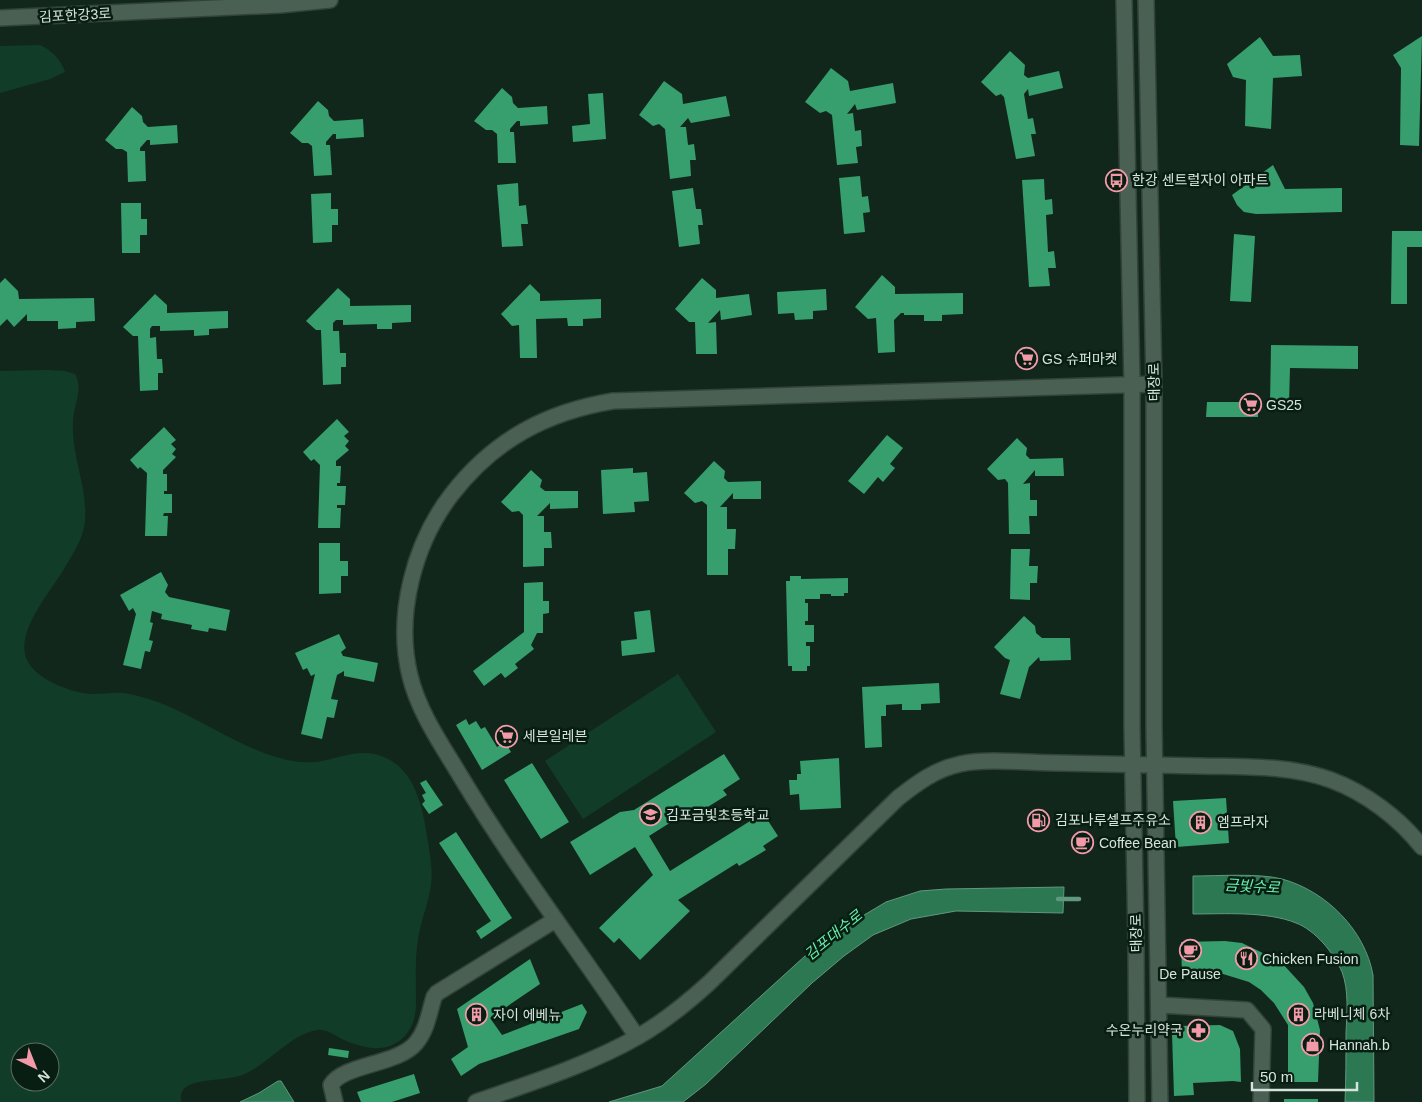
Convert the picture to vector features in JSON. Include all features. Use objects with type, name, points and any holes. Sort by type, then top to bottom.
[{"type":"street","name":"김포한강3로","points":[[0,18],[330,0]]},
{"type":"street","points":[[1113,0],[1125,18]]},
{"type":"street","name":"태장로","points":[[1124,0],[1132,385],[1133,764],[1137,1102]]},
{"type":"street","name":"태장로","points":[[1148,4],[1154,384],[1154,726],[1160,1102]]},
{"type":"street","points":[[637,1037],[555,920],[473,797],[436,736],[416,693],[407,658],[406,615],[417,563],[424,543],[446,503],[478,465],[512,437],[539,423],[575,409],[613,401],[1154,384]]},
{"type":"street","points":[[476,1102],[577,1065],[637,1037],[685,1004],[797,898],[898,798],[930,775],[949,767],[973,762],[1133,764],[1250,767],[1301,772],[1332,781],[1362,795],[1392,815],[1422,847]]},
{"type":"street","points":[[335,1102],[331,1085],[334,1080],[350,1072],[403,1054],[416,1044],[424,1030],[434,997],[437,993],[555,920]]},
{"type":"street","points":[[1159,1005],[1247,1010],[1263,1029],[1261,1102]]},
{"type":"shaded area","points":[[40,45],[55,56],[65,72],[50,79],[0,93],[0,46]]},
{"type":"shaded area","points":[[0,371],[65,371],[75,374],[78,386],[73,416],[73,435],[84,496],[85,521],[75,551],[43,600],[29,626],[25,638],[24,651],[33,669],[57,685],[76,692],[93,694],[124,693],[165,705],[240,743],[285,759],[298,762],[317,762],[355,754],[370,753],[391,761],[409,779],[420,803],[432,880],[417,946],[415,1014],[410,1029],[399,1041],[392,1045],[370,1048],[355,1044],[332,1033],[317,1030],[297,1038],[242,1075],[193,1083],[187,1086],[181,1093],[181,1102],[0,1102]]},
{"type":"shaded area","points":[[678,674],[716,732],[583,819],[545,761]]},
{"type":"water","name":"금빛수로","points":[[1250,875],[1282,879],[1314,893],[1328,903],[1352,928],[1369,958],[1373,975],[1374,1102],[1345,1102],[1347,994],[1342,972],[1329,950],[1303,926],[1284,919],[1245,914],[1193,914],[1193,876]]},
{"type":"water","points":[[1064,887],[1063,913],[956,911],[911,919],[873,935],[812,983],[706,1084],[683,1102],[609,1102],[662,1086],[805,956],[844,927],[886,902],[920,891]]},
{"type":"water","points":[[281,1081],[294,1102],[240,1102],[259,1093]]},
{"type":"building","points":[[1422,36],[1419,146],[1400,145],[1401,68],[1393,55]]},
{"type":"building","points":[[1260,37],[1273,56],[1300,55],[1302,76],[1273,78],[1271,129],[1245,126],[1246,80],[1233,77],[1227,64]]},
{"type":"building","points":[[1010,51],[1025,65],[1024,75],[1028,78],[1059,71],[1063,88],[1029,96],[1028,89],[1024,94],[1028,119],[1033,118],[1036,134],[1031,134],[1035,156],[1016,159],[1004,97],[1001,94],[996,96],[981,82]]},
{"type":"building","points":[[831,68],[848,81],[850,91],[893,83],[896,103],[857,110],[855,104],[847,114],[853,113],[855,131],[861,130],[862,146],[856,147],[858,163],[837,165],[832,115],[826,111],[820,113],[805,102]]},
{"type":"building","points":[[664,81],[682,94],[683,104],[726,96],[730,116],[691,123],[688,118],[680,127],[686,127],[688,145],[694,144],[696,160],[690,160],[691,176],[670,179],[665,129],[659,124],[653,126],[639,115]]},
{"type":"building","points":[[502,88],[512,97],[513,103],[518,108],[547,106],[548,124],[520,126],[520,121],[517,121],[510,129],[510,132],[514,132],[516,163],[498,163],[497,134],[492,130],[486,130],[474,121]]},
{"type":"building","points":[[603,93],[606,139],[573,142],[572,126],[590,124],[588,94]]},
{"type":"building","points":[[318,101],[328,110],[329,116],[334,121],[363,119],[364,137],[336,139],[336,134],[333,134],[326,142],[326,145],[330,145],[332,175],[314,176],[312,146],[308,143],[302,143],[290,133]]},
{"type":"building","points":[[132,107],[142,116],[143,122],[148,127],[177,125],[178,143],[150,145],[150,140],[147,140],[140,148],[140,151],[145,151],[146,181],[128,182],[127,152],[122,149],[116,149],[105,140]]},
{"type":"building","points":[[1273,165],[1285,189],[1342,188],[1342,212],[1256,214],[1244,212],[1237,205],[1232,195]]},
{"type":"building","points":[[860,176],[862,197],[868,196],[870,212],[863,213],[865,232],[844,234],[839,178]]},
{"type":"building","points":[[1044,179],[1045,200],[1052,199],[1053,214],[1046,215],[1048,252],[1054,251],[1056,268],[1048,268],[1050,286],[1029,287],[1022,180]]},
{"type":"building","points":[[518,183],[519,206],[526,205],[528,224],[521,224],[523,246],[502,247],[497,185]]},
{"type":"building","points":[[693,188],[696,209],[701,209],[703,225],[698,225],[700,244],[679,247],[672,191]]},
{"type":"building","points":[[331,193],[331,209],[338,209],[338,225],[332,225],[332,242],[313,243],[311,194]]},
{"type":"building","points":[[121,203],[141,203],[141,219],[147,219],[147,235],[140,235],[140,253],[122,253]]},
{"type":"building","points":[[1392,231],[1422,231],[1422,247],[1407,247],[1407,304],[1391,304]]},
{"type":"building","points":[[1234,234],[1255,236],[1251,302],[1230,301]]},
{"type":"building","points":[[882,275],[895,287],[895,294],[963,293],[963,314],[942,315],[942,321],[924,321],[924,315],[904,315],[904,313],[901,313],[894,320],[895,352],[878,353],[876,318],[868,319],[855,307]]},
{"type":"building","points":[[5,278],[18,291],[19,299],[94,298],[95,321],[76,322],[76,328],[58,329],[58,321],[27,321],[27,314],[14,327],[7,319],[0,326],[0,283]]},
{"type":"building","points":[[702,278],[716,290],[716,298],[749,294],[752,315],[721,320],[720,310],[708,323],[716,322],[717,354],[696,354],[695,322],[689,322],[675,309]]},
{"type":"building","points":[[530,284],[540,294],[540,301],[601,299],[601,318],[583,319],[583,326],[568,326],[567,318],[536,319],[537,358],[520,358],[519,325],[512,326],[501,314]]},
{"type":"building","points":[[338,288],[350,299],[350,306],[411,305],[411,322],[392,323],[392,329],[377,329],[377,324],[343,325],[343,320],[336,320],[333,323],[333,331],[339,331],[340,353],[346,353],[346,367],[341,367],[341,384],[323,385],[321,330],[316,330],[306,321]]},
{"type":"building","points":[[826,289],[827,310],[813,311],[813,319],[795,320],[794,313],[778,314],[777,292]]},
{"type":"building","points":[[155,294],[167,305],[167,313],[228,311],[228,328],[209,329],[209,335],[194,336],[194,330],[160,331],[160,326],[152,326],[150,338],[156,337],[157,359],[162,359],[163,373],[158,373],[158,390],[140,391],[138,336],[133,336],[123,327]]},
{"type":"building","points":[[1271,345],[1358,346],[1358,369],[1290,368],[1289,404],[1270,404]]},
{"type":"building","points":[[1207,402],[1258,402],[1258,417],[1206,417]]},
{"type":"building","points":[[337,419],[349,432],[344,436],[349,441],[345,446],[349,450],[336,461],[336,466],[341,466],[340,483],[337,483],[337,486],[346,486],[345,505],[337,505],[337,508],[341,508],[340,528],[318,528],[320,465],[314,459],[311,461],[303,452]]},
{"type":"building","points":[[164,427],[176,440],[171,444],[176,449],[172,454],[176,457],[163,470],[163,474],[167,474],[167,491],[164,491],[164,494],[172,494],[172,513],[164,513],[163,516],[168,516],[167,536],[145,536],[147,473],[140,467],[138,469],[130,460]]},
{"type":"building","points":[[887,435],[903,448],[890,464],[895,468],[883,482],[878,477],[864,494],[848,481]]},
{"type":"building","points":[[1017,438],[1027,448],[1026,455],[1030,459],[1063,458],[1064,476],[1035,476],[1035,470],[1023,484],[1030,483],[1030,500],[1037,500],[1037,516],[1029,516],[1030,534],[1009,534],[1008,483],[1005,479],[998,480],[987,469]]},
{"type":"building","points":[[714,461],[725,471],[724,478],[728,482],[761,481],[761,499],[733,499],[733,493],[720,507],[727,507],[727,529],[736,529],[735,549],[728,549],[728,575],[707,575],[707,505],[702,501],[695,503],[684,493]]},
{"type":"building","points":[[633,468],[633,473],[647,472],[649,501],[634,502],[635,512],[603,514],[601,470]]},
{"type":"building","points":[[531,470],[542,480],[540,487],[545,491],[578,491],[578,508],[550,509],[550,503],[537,516],[544,516],[544,532],[551,532],[552,548],[544,548],[544,566],[523,567],[523,515],[519,511],[512,512],[501,502]]},
{"type":"building","points":[[319,543],[340,543],[340,561],[348,561],[348,576],[341,576],[341,593],[319,594]]},
{"type":"building","points":[[1011,549],[1030,549],[1029,566],[1038,566],[1037,583],[1030,583],[1030,600],[1010,599]]},
{"type":"building","points":[[161,572],[168,585],[165,592],[169,597],[230,610],[226,631],[209,628],[208,632],[191,629],[192,625],[161,619],[162,614],[152,611],[150,622],[153,623],[149,640],[153,641],[150,652],[145,651],[141,669],[123,665],[136,614],[133,608],[129,611],[120,595]]},
{"type":"building","points":[[790,576],[801,576],[801,579],[848,578],[848,593],[844,593],[844,596],[820,594],[820,599],[805,599],[805,603],[808,603],[808,621],[805,621],[805,625],[814,625],[814,642],[806,642],[806,646],[810,646],[810,666],[807,666],[807,671],[792,671],[792,666],[788,666],[786,581],[790,581]]},
{"type":"building","points":[[543,582],[543,601],[549,601],[549,613],[543,614],[543,633],[537,633],[531,645],[534,649],[515,664],[518,668],[505,678],[501,673],[484,686],[473,671],[524,632],[524,583]]},
{"type":"building","points":[[650,610],[655,652],[622,656],[621,641],[637,639],[634,612]]},
{"type":"building","points":[[1024,616],[1035,626],[1036,633],[1042,638],[1070,638],[1071,660],[1040,661],[1039,657],[1029,667],[1020,699],[1000,694],[1010,660],[1005,658],[994,647]]},
{"type":"building","points":[[339,634],[346,648],[341,652],[343,656],[378,663],[374,682],[344,676],[344,671],[337,675],[331,699],[338,700],[334,718],[327,717],[322,739],[301,734],[315,674],[311,676],[307,668],[303,670],[295,653]]},
{"type":"building","points":[[939,683],[940,703],[921,704],[921,710],[902,710],[902,704],[886,705],[886,716],[881,716],[882,747],[865,748],[862,687]]},
{"type":"building","points":[[466,719],[469,725],[476,721],[481,729],[485,727],[497,747],[505,742],[511,752],[482,770],[456,725]]},
{"type":"building","points":[[724,754],[740,779],[723,790],[727,795],[698,813],[695,807],[649,836],[670,871],[763,813],[778,836],[763,846],[766,850],[739,866],[737,863],[678,900],[690,911],[640,960],[619,938],[614,943],[599,928],[653,875],[635,847],[590,875],[570,842],[620,812],[634,810]]},
{"type":"building","points":[[839,758],[841,808],[800,810],[799,794],[790,795],[789,780],[797,780],[797,774],[801,774],[800,761]]},
{"type":"building","points":[[532,763],[569,822],[541,839],[504,780]]},
{"type":"building","points":[[426,780],[443,805],[429,814],[422,804],[425,801],[422,795],[426,793],[420,783]]},
{"type":"building","name":"엠프라자","points":[[1226,798],[1229,843],[1176,847],[1173,801]]},
{"type":"building","points":[[456,832],[512,918],[481,939],[476,931],[491,921],[439,843]]},
{"type":"building","name":"라베니체 6차","points":[[1225,941],[1242,943],[1281,962],[1304,987],[1313,1003],[1320,1030],[1318,1082],[1288,1082],[1288,1025],[1274,1003],[1261,990],[1249,982],[1223,974],[1182,974],[1181,942]]},
{"type":"building","name":"자이 에베뉴","points":[[530,959],[540,984],[490,1018],[502,1035],[582,1004],[587,1012],[579,1029],[479,1064],[461,1076],[451,1059],[468,1047],[457,1009]]},
{"type":"building","points":[[1220,1025],[1233,1031],[1240,1049],[1241,1082],[1193,1083],[1194,1095],[1174,1096],[1172,1033],[1179,1026]]},
{"type":"building","points":[[329,1048],[349,1051],[348,1058],[328,1055]]},
{"type":"building","points":[[414,1074],[420,1093],[392,1102],[361,1102],[357,1092]]},
{"type":"building","points":[[1284,1099],[1318,1099],[1318,1102],[1284,1102]]},
{"type":"waterway","name":"김포대수로","points":[[1058,899],[1079,899]]},
{"type":"place","name":"한강 센트럴자이 아파트","points":[[1116,180]]},
{"type":"place","name":"GS 슈퍼마켓","points":[[1026,359]]},
{"type":"place","name":"GS25","points":[[1250,405]]},
{"type":"place","name":"세븐일레븐","points":[[507,736]]},
{"type":"place","name":"김포금빛초등학교","points":[[650,815]]},
{"type":"place","name":"김포나루셀프주유소","points":[[1039,820]]},
{"type":"place","name":"엠프라자","points":[[1201,822]]},
{"type":"place","name":"Coffee Bean","points":[[1083,843]]},
{"type":"place","name":"De Pause","points":[[1190,951]]},
{"type":"place","name":"Chicken Fusion","points":[[1246,959]]},
{"type":"place","name":"라베니체 6차","points":[[1298,1014]]},
{"type":"place","name":"자이 에베뉴","points":[[477,1015]]},
{"type":"place","name":"수온누리약국","points":[[1199,1030]]},
{"type":"place","name":"Hannah.b","points":[[1313,1045]]}]
